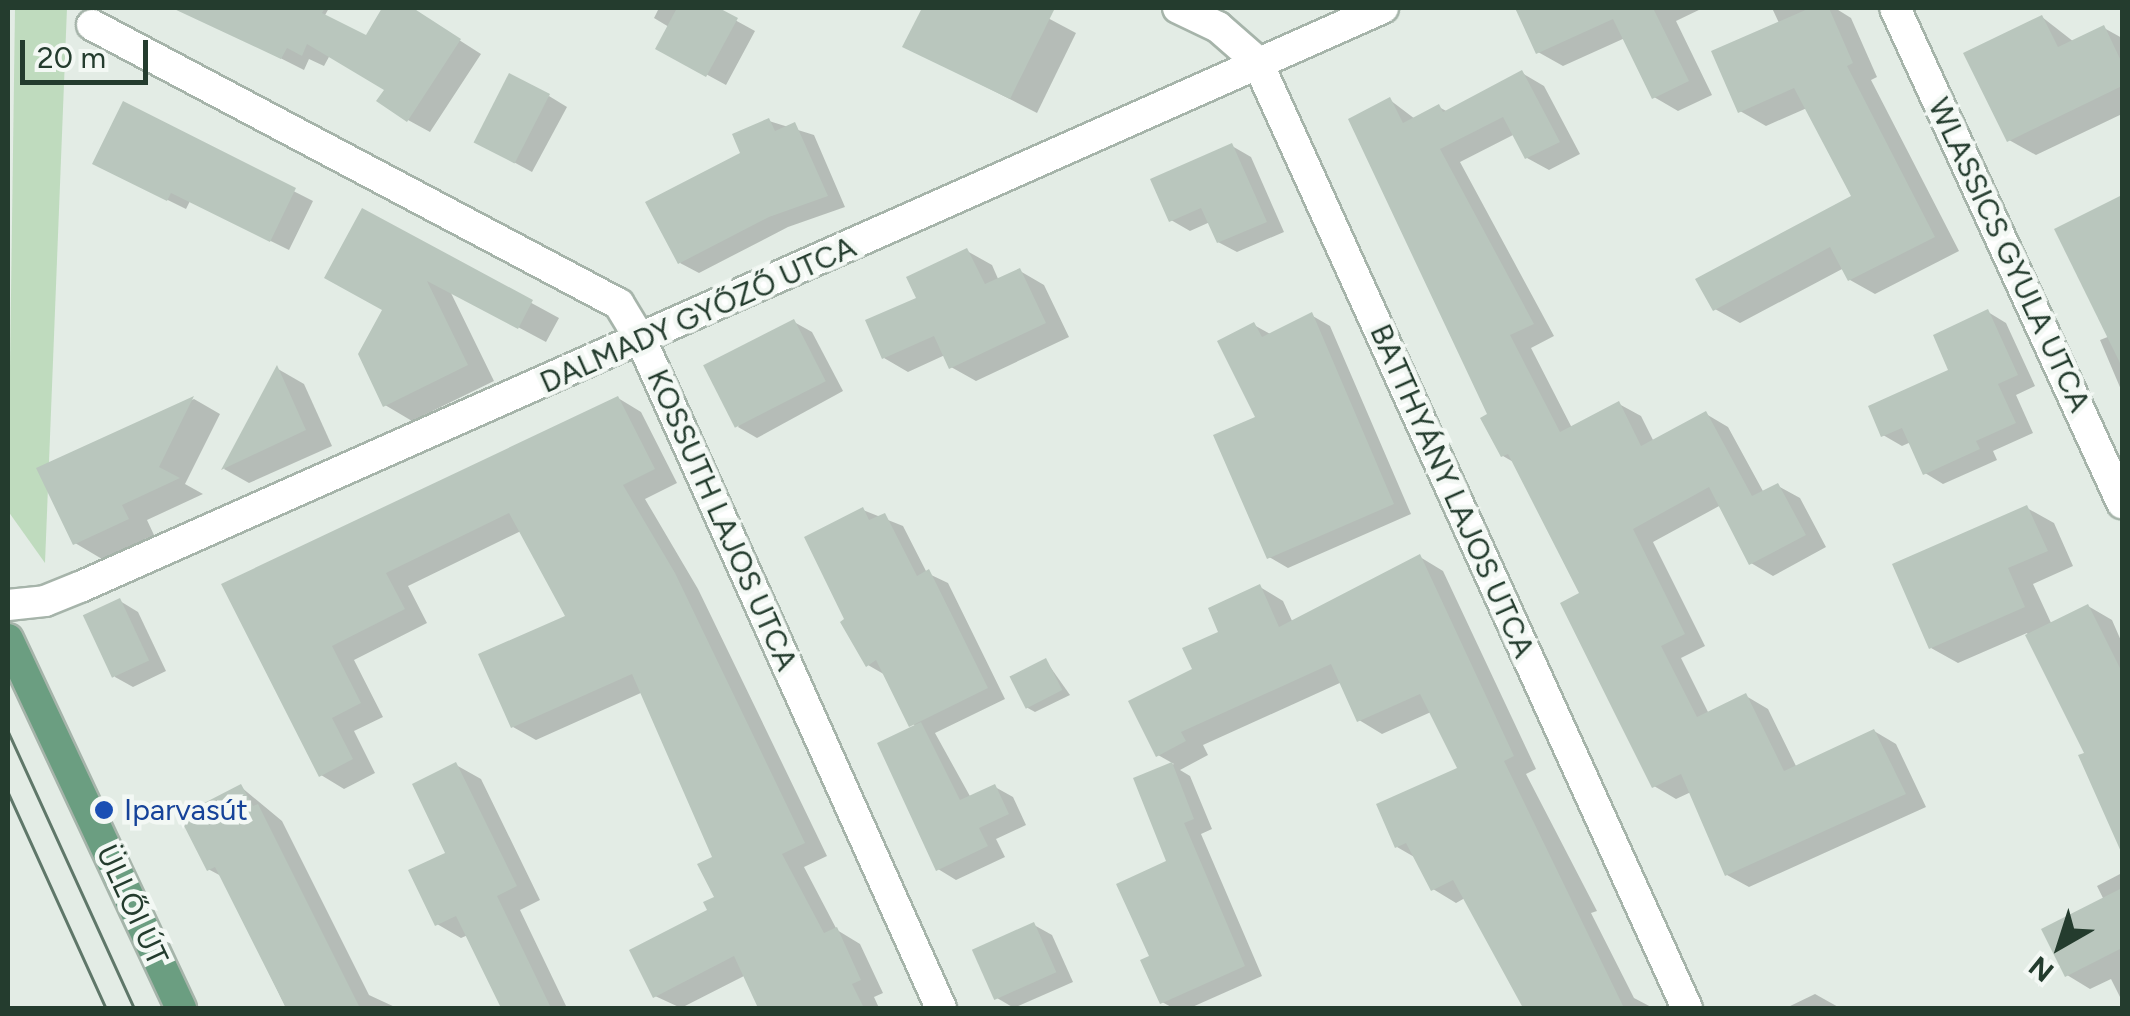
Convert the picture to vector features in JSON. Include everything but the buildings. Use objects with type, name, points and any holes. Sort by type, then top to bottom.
[{"type":"main road","name":"ÜLLŐI ÚT","points":[[8,639],[180,1008]]},
{"type":"street","name":"BATTHYÁNY LAJOS UTCA","points":[[1178,8],[1218,27],[1257,60],[1687,1008]]},
{"type":"street","name":"DALMADY GYŐZŐ UTCA","points":[[8,605],[45,601],[642,342],[1257,60],[1383,8]]},
{"type":"street","name":"WLASSICS GYULA UTCA","points":[[1895,8],[2122,503]]},
{"type":"street","name":"KOSSUTH LAJOS UTCA","points":[[92,26],[619,304],[642,342],[941,1008]]},
{"type":"green space","points":[[15,8],[67,8],[45,563],[8,511]]},
{"type":"tram line","points":[[8,731],[134,1008]]},
{"type":"tram line","points":[[8,792],[106,1008]]},
{"type":"place","name":"Iparvasút","points":[[104,810]]}]
